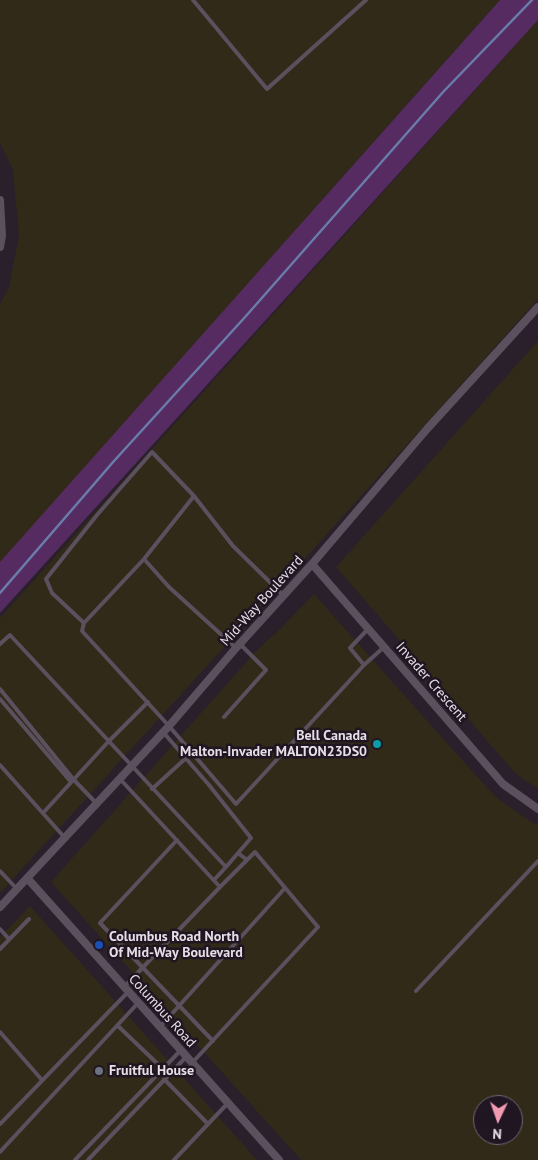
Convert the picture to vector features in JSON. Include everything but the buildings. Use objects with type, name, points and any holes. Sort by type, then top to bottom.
[{"type":"street","points":[[0,200],[2,236],[0,247]]},
{"type":"street","name":"Mid-Way Boulevard","points":[[0,907],[169,726],[312,564],[427,429],[538,307]]},
{"type":"street","name":"Invader Crescent","points":[[312,564],[503,784],[538,809]]},
{"type":"street","name":"Columbus Road","points":[[28,879],[279,1160]]},
{"type":"lane","points":[[193,0],[267,89],[366,0]]},
{"type":"lane","points":[[84,623],[52,593],[46,579],[96,515],[152,452],[194,496],[233,546],[284,596]]},
{"type":"lane","points":[[194,496],[144,558],[84,623],[82,631],[148,702],[236,804],[364,665],[384,647]]},
{"type":"lane","points":[[144,558],[168,587],[266,670],[224,717]]},
{"type":"lane","points":[[364,665],[350,648],[368,629]]},
{"type":"lane","points":[[0,644],[10,635],[226,867]]},
{"type":"lane","points":[[0,689],[73,781]]},
{"type":"lane","points":[[0,699],[73,781],[97,804]]},
{"type":"lane","points":[[42,813],[148,702]]},
{"type":"lane","points":[[163,732],[251,838],[214,880]]},
{"type":"lane","points":[[152,789],[186,758]]},
{"type":"lane","points":[[0,765],[65,838]]},
{"type":"lane","points":[[120,778],[220,887]]},
{"type":"lane","points":[[177,840],[100,923],[213,1041]]},
{"type":"lane","points":[[0,1124],[126,989],[143,967],[255,852],[318,926],[192,1063]]},
{"type":"lane","points":[[238,853],[247,860]]},
{"type":"lane","points":[[416,990],[538,861]]},
{"type":"lane","points":[[0,871],[18,889]]},
{"type":"lane","points":[[160,1027],[285,888]]},
{"type":"lane","points":[[0,949],[29,919]]},
{"type":"lane","points":[[0,929],[10,939]]},
{"type":"lane","points":[[0,1152],[138,1003]]},
{"type":"lane","points":[[118,1026],[163,1069]]},
{"type":"lane","points":[[0,1032],[42,1080]]},
{"type":"lane","points":[[75,1160],[163,1069],[183,1053]]},
{"type":"lane","points":[[88,1160],[164,1079],[183,1053]]},
{"type":"lane","points":[[164,1079],[208,1124]]},
{"type":"lane","points":[[174,1160],[228,1103]]},
{"type":"shaded area","points":[[0,0],[500,0],[314,209],[146,406],[0,566],[0,304],[9,287],[19,235],[13,170],[0,143]]},
{"type":"shaded area","points":[[500,0],[538,0],[538,20],[0,613],[0,562]]},
{"type":"shaded area","points":[[538,20],[538,299],[0,893],[0,618]]},
{"type":"shaded area","points":[[538,341],[538,789],[516,774],[336,567]]},
{"type":"shaded area","points":[[314,594],[498,799],[538,825],[538,1160],[301,1160],[51,882],[257,650]]},
{"type":"shaded area","points":[[30,906],[257,1160],[0,1160],[0,937]]},
{"type":"waterway","points":[[0,593],[114,461],[246,316],[444,91],[532,0]]},
{"type":"place","name":"Bell Canada Malton-Invader MALTON23DS0","points":[[377,744]]},
{"type":"place","name":"Columbus Road North Of Mid-Way Boulevard","points":[[99,945]]},
{"type":"place","name":"Fruitful House","points":[[99,1071]]}]
